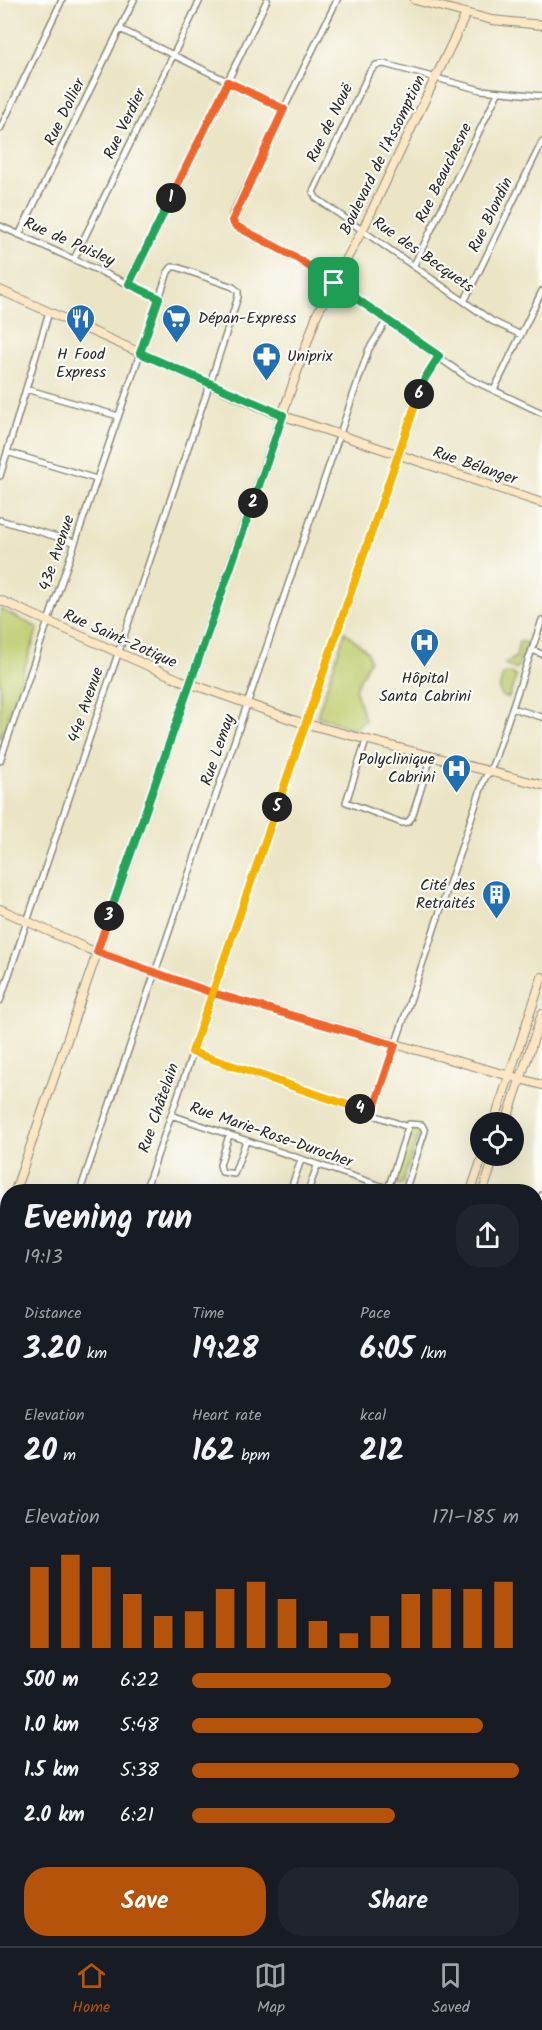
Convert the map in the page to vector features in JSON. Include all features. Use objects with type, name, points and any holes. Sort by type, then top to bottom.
[{"type":"street","points":[[0,129],[62,0]]},
{"type":"street","name":"Rue Dollier","points":[[19,235],[134,0]]},
{"type":"street","name":"Rue Verdier","points":[[74,259],[200,0]]},
{"type":"street","points":[[129,284],[267,0]]},
{"type":"street","points":[[337,0],[232,221],[236,226],[295,257],[468,378],[542,413]]},
{"type":"street","points":[[415,0],[504,22],[542,25]]},
{"type":"street","name":"Boulevard de l'Assomption","points":[[17,1184],[317,314],[362,229],[466,14]]},
{"type":"street","points":[[120,29],[284,109]]},
{"type":"street","name":"Rue de Nouë","points":[[313,194],[354,104],[376,65],[384,64],[436,79]]},
{"type":"street","points":[[436,79],[498,93],[542,96]]},
{"type":"street","name":"Rue Beauchesne","points":[[414,265],[498,93]]},
{"type":"street","name":"Rue Blondin","points":[[465,300],[542,142]]},
{"type":"street","name":"Rue des Becquets","points":[[313,194],[494,322],[521,335]]},
{"type":"street","name":"Rue de Paisley","points":[[0,226],[159,298]]},
{"type":"street","name":"44e Avenue","points":[[0,1001],[210,384],[238,291],[233,287],[175,267],[168,272],[159,298]]},
{"type":"street","name":"Rue Bélanger","points":[[0,290],[283,415],[542,503]]},
{"type":"street","points":[[494,390],[542,291]]},
{"type":"street","name":"43e Avenue","points":[[0,761],[159,298]]},
{"type":"street","points":[[0,476],[49,312]]},
{"type":"street","name":"Rue Lemay","points":[[82,1184],[369,349],[387,320]]},
{"type":"street","name":"Rue Châtelain","points":[[147,1184],[424,381],[439,356]]},
{"type":"street","points":[[26,388],[118,416]]},
{"type":"street","points":[[8,452],[96,478]]},
{"type":"street","points":[[0,520],[74,542]]},
{"type":"street","name":"Rue Saint-Zotique","points":[[0,600],[190,684],[305,724],[542,785]]},
{"type":"street","points":[[372,1114],[542,620]]},
{"type":"street","points":[[532,650],[542,654]]},
{"type":"street","points":[[512,708],[542,717]]},
{"type":"street","points":[[366,741],[346,802],[402,823],[408,822],[412,817],[431,757]]},
{"type":"street","points":[[0,909],[97,952],[213,993],[542,1085]]},
{"type":"street","points":[[497,1112],[542,977]]},
{"type":"street","points":[[509,1112],[542,1014]]},
{"type":"street","points":[[192,1052],[408,1127]]},
{"type":"street","name":"Rue Marie-Rose-Durocher","points":[[171,1115],[370,1184]]},
{"type":"street","points":[[390,1184],[408,1127],[414,1122],[425,1127],[407,1184]]},
{"type":"street","points":[[229,1135],[220,1165],[222,1172],[234,1174],[246,1141]]},
{"type":"street","points":[[292,1184],[301,1160]]},
{"type":"street","points":[[311,1184],[317,1166]]},
{"type":"street","points":[[473,1184],[479,1166]]},
{"type":"street","points":[[485,1184],[491,1166]]},
{"type":"green space","points":[[0,609],[38,628],[0,740]]},
{"type":"green space","points":[[345,632],[367,651],[370,660],[355,689],[365,720],[354,729],[317,716]]},
{"type":"green space","points":[[519,641],[528,643],[516,670],[505,664],[516,657]]},
{"type":"green space","points":[[512,673],[516,677],[509,697],[503,697],[499,690],[503,674]]},
{"type":"green space","points":[[418,1128],[420,1131],[402,1184],[397,1184],[395,1181],[412,1129]]},
{"type":"green space","points":[[156,1179],[171,1184],[154,1184]]},
{"type":"place","name":"H Food Express","points":[[81,344]]},
{"type":"place","name":"Dépan-Express","points":[[177,344]]},
{"type":"place","name":"Uniprix","points":[[266,382]]},
{"type":"place","name":"Hôpital Santa Cabrini","points":[[425,668]]},
{"type":"place","name":"Polyclinique Cabrini","points":[[456,794]]},
{"type":"place","name":"Cité des Retraités","points":[[496,920]]},
{"type":"route","points":[[334,283],[295,257],[232,223],[232,215],[284,109],[228,82],[129,284],[159,298],[140,353],[283,415],[97,952],[213,993],[395,1045],[372,1114],[192,1052],[213,993],[216,987],[424,381],[439,356],[334,283]]}]
